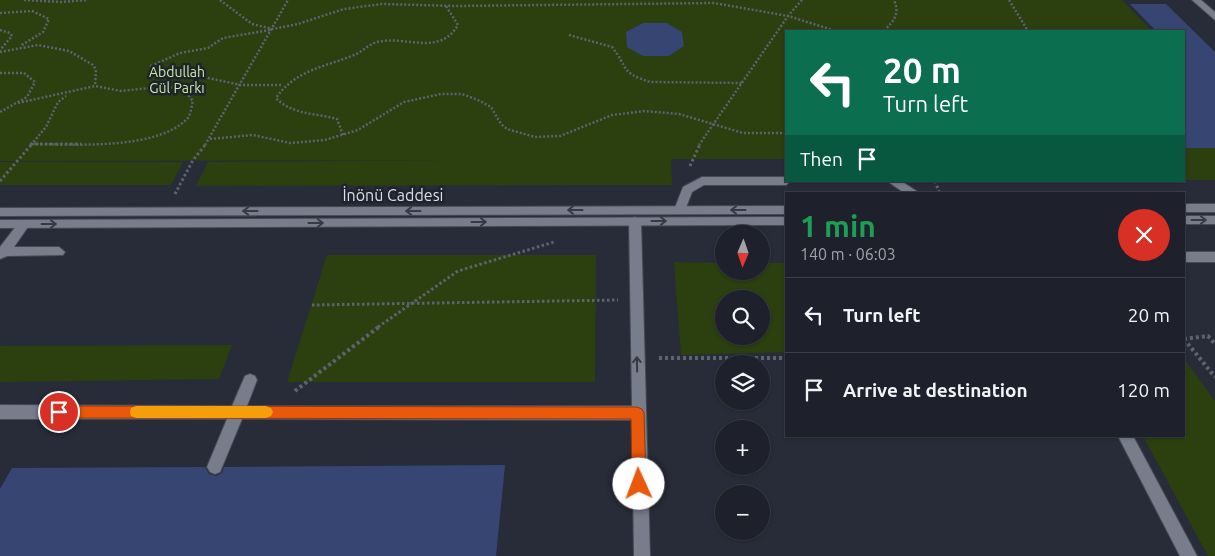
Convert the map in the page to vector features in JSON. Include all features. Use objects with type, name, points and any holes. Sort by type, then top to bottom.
[{"type":"main road","points":[[1196,0],[1215,17]]},
{"type":"main road","points":[[680,210],[687,190],[702,181],[785,181]]},
{"type":"main road","points":[[894,182],[912,192]]},
{"type":"main road","points":[[1185,208],[1215,208]]},
{"type":"main road","name":"İnönü Caddesi","points":[[0,212],[785,210]]},
{"type":"main road","points":[[1185,220],[1215,220]]},
{"type":"main road","name":"İnönü Caddesi","points":[[0,224],[785,221]]},
{"type":"main road","points":[[635,222],[637,413],[642,556]]},
{"type":"main road","points":[[2,254],[24,224]]},
{"type":"main road","points":[[2,254],[59,252]]},
{"type":"main road","points":[[1185,257],[1215,257]]},
{"type":"main road","points":[[215,467],[250,380]]},
{"type":"main road","points":[[0,412],[637,413]]},
{"type":"main road","points":[[1126,437],[1189,556]]},
{"type":"path","points":[[24,0],[61,2],[87,0]]},
{"type":"path","points":[[220,0],[252,24],[273,29]]},
{"type":"path","points":[[171,201],[194,160],[210,139],[288,0]]},
{"type":"path","points":[[691,159],[788,16],[802,0]]},
{"type":"path","points":[[885,30],[897,17],[898,10],[894,0]]},
{"type":"path","points":[[1009,0],[1027,30]]},
{"type":"path","points":[[283,85],[241,85],[151,66],[180,54],[208,48],[223,38],[283,28],[363,5],[446,6],[696,1],[788,16],[833,30]]},
{"type":"path","points":[[343,135],[337,119],[326,115],[292,109],[280,104],[276,98],[283,85],[295,77],[357,54],[377,42],[391,40],[431,43],[445,39],[456,32],[458,25],[446,6]]},
{"type":"path","points":[[0,13],[14,10],[38,12],[49,19],[48,27],[36,38],[7,50]]},
{"type":"path","points":[[0,30],[10,33],[12,36],[0,51]]},
{"type":"path","points":[[569,35],[612,47],[625,70],[648,80],[672,84],[730,80],[743,83]]},
{"type":"path","points":[[0,51],[42,44],[59,46],[93,65],[96,70],[95,86]]},
{"type":"path","points":[[0,73],[22,72],[34,79],[34,89],[18,103],[0,112]]},
{"type":"path","points":[[18,103],[71,93],[95,86],[121,91],[168,86],[185,91],[193,101],[194,106],[188,117],[178,125],[144,140],[125,143],[30,144]]},
{"type":"path","points":[[0,181],[46,127],[52,110],[58,101],[71,93]]},
{"type":"path","points":[[210,139],[253,135],[300,144],[343,135],[367,124],[395,106],[412,99],[441,94],[462,94],[478,100],[490,107],[507,130],[535,137],[560,136],[577,131],[612,115],[644,111],[679,114],[731,130],[753,134],[785,133]]},
{"type":"path","points":[[271,412],[298,388],[408,304],[458,271],[561,240]]},
{"type":"path","points":[[312,305],[636,300]]},
{"type":"path","points":[[1185,339],[1208,336],[1215,344]]},
{"type":"path","points":[[1185,340],[1215,377]]},
{"type":"path","points":[[636,358],[785,358]]},
{"type":"green space","name":"Abdullah Gül Parkı","points":[[0,0],[1122,0],[1151,30],[785,30],[785,159],[671,159],[672,185],[196,186],[208,162],[454,160],[0,161]]},
{"type":"green space","points":[[1185,64],[1196,75],[1215,82],[1215,180],[1185,180]]},
{"type":"green space","points":[[0,162],[183,162],[171,185],[0,185]]},
{"type":"green space","points":[[327,255],[596,255],[595,382],[287,382]]},
{"type":"green space","points":[[674,262],[715,263],[715,280],[770,280],[770,263],[785,263],[785,352],[681,355]]},
{"type":"green space","points":[[232,345],[219,379],[0,382],[0,346]]},
{"type":"green space","points":[[1185,360],[1215,401],[1215,556],[1208,556],[1144,437],[1185,437]]},
{"type":"building","points":[[1130,4],[1166,4],[1215,52],[1215,148],[1185,148],[1185,30],[1155,30]]},
{"type":"building","points":[[643,23],[667,23],[682,32],[684,46],[669,56],[643,56],[627,47],[626,32]]},
{"type":"building","points":[[505,465],[496,556],[0,556],[0,489],[12,468],[205,467],[209,474],[216,476],[222,473],[224,467]]},
{"type":"slow traffic","points":[[136,412],[266,412]]},
{"type":"route","points":[[59,412],[637,413],[639,484]]}]
